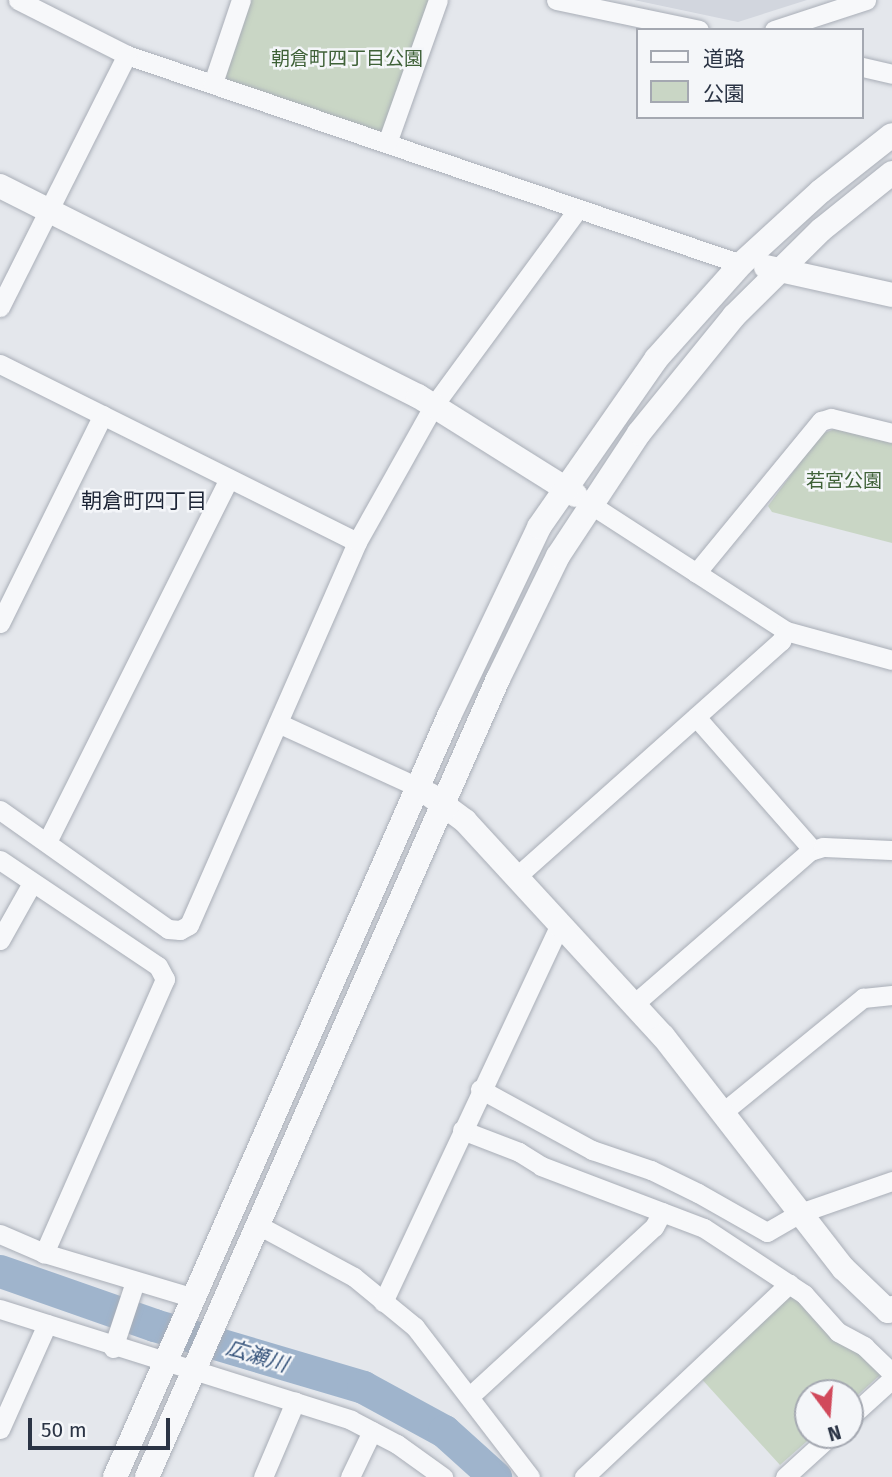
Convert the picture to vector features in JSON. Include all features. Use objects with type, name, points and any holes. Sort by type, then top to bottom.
[{"type":"street","points":[[18,0],[127,55],[577,210],[741,264],[779,269],[892,295]]},
{"type":"street","points":[[213,83],[241,0]]},
{"type":"street","points":[[387,143],[438,0]]},
{"type":"street","points":[[556,0],[689,28]]},
{"type":"street","points":[[780,28],[866,0]]},
{"type":"street","points":[[0,307],[127,55]]},
{"type":"street","points":[[864,67],[892,74]]},
{"type":"street","points":[[115,1477],[500,603],[564,487],[656,359],[741,264],[892,135]]},
{"type":"street","points":[[147,1477],[526,618],[590,504],[702,352],[779,269],[892,173]]},
{"type":"street","points":[[0,186],[434,405],[786,631],[892,660]]},
{"type":"street","points":[[0,810],[48,841],[168,929],[185,929],[358,542],[434,405],[577,210]]},
{"type":"street","points":[[0,364],[358,542]]},
{"type":"street","points":[[0,623],[103,415]]},
{"type":"street","points":[[696,573],[821,421],[831,418],[892,433]]},
{"type":"street","points":[[48,841],[229,479]]},
{"type":"street","points":[[516,877],[781,641],[786,631]]},
{"type":"street","points":[[696,717],[813,850]]},
{"type":"street","points":[[278,723],[418,786],[443,803],[634,1004],[723,1112],[844,1268],[891,1311]]},
{"type":"street","points":[[634,1004],[813,850],[892,850]]},
{"type":"street","points":[[0,860],[158,966],[165,979],[44,1253]]},
{"type":"street","points":[[0,940],[32,883]]},
{"type":"street","points":[[383,1302],[480,1089],[560,925]]},
{"type":"street","points":[[723,1112],[863,998],[892,995]]},
{"type":"street","points":[[480,1089],[592,1150],[651,1170],[698,1193],[761,1230],[772,1231],[800,1213],[892,1181]]},
{"type":"street","points":[[462,1130],[704,1228],[789,1283],[814,1303],[838,1332],[864,1346],[892,1373]]},
{"type":"street","points":[[470,1396],[654,1227],[662,1212]]},
{"type":"street","points":[[258,1225],[354,1277],[415,1326],[530,1477]]},
{"type":"street","points":[[0,1234],[133,1288],[190,1306]]},
{"type":"street","points":[[584,1477],[789,1283]]},
{"type":"street","points":[[116,1339],[133,1288]]},
{"type":"street","points":[[0,1309],[47,1324],[116,1339],[197,1365],[372,1431],[441,1476]]},
{"type":"street","points":[[0,1429],[5,1406],[47,1324]]},
{"type":"street","points":[[864,1404],[892,1379]]},
{"type":"street","points":[[263,1477],[295,1402]]},
{"type":"street","points":[[350,1477],[372,1431]]},
{"type":"street","points":[[785,1477],[816,1449]]},
{"type":"shaded area","points":[[634,0],[807,0],[738,22]]},
{"type":"green space","name":"朝倉町四丁目公園","points":[[249,0],[430,0],[384,137],[222,79]]},
{"type":"green space","name":"若宮公園","points":[[835,429],[892,443],[892,543],[772,512],[768,506],[821,434]]},
{"type":"green space","points":[[785,1295],[797,1296],[879,1366],[880,1375],[864,1389],[864,1379],[794,1379],[794,1449],[798,1449],[780,1465],[698,1375]]},
{"type":"waterway","name":"広瀬川","points":[[0,1271],[154,1325],[363,1387],[444,1431],[495,1477]]},
{"type":"district","name":"朝倉町四丁目","points":[[144,501]]}]
